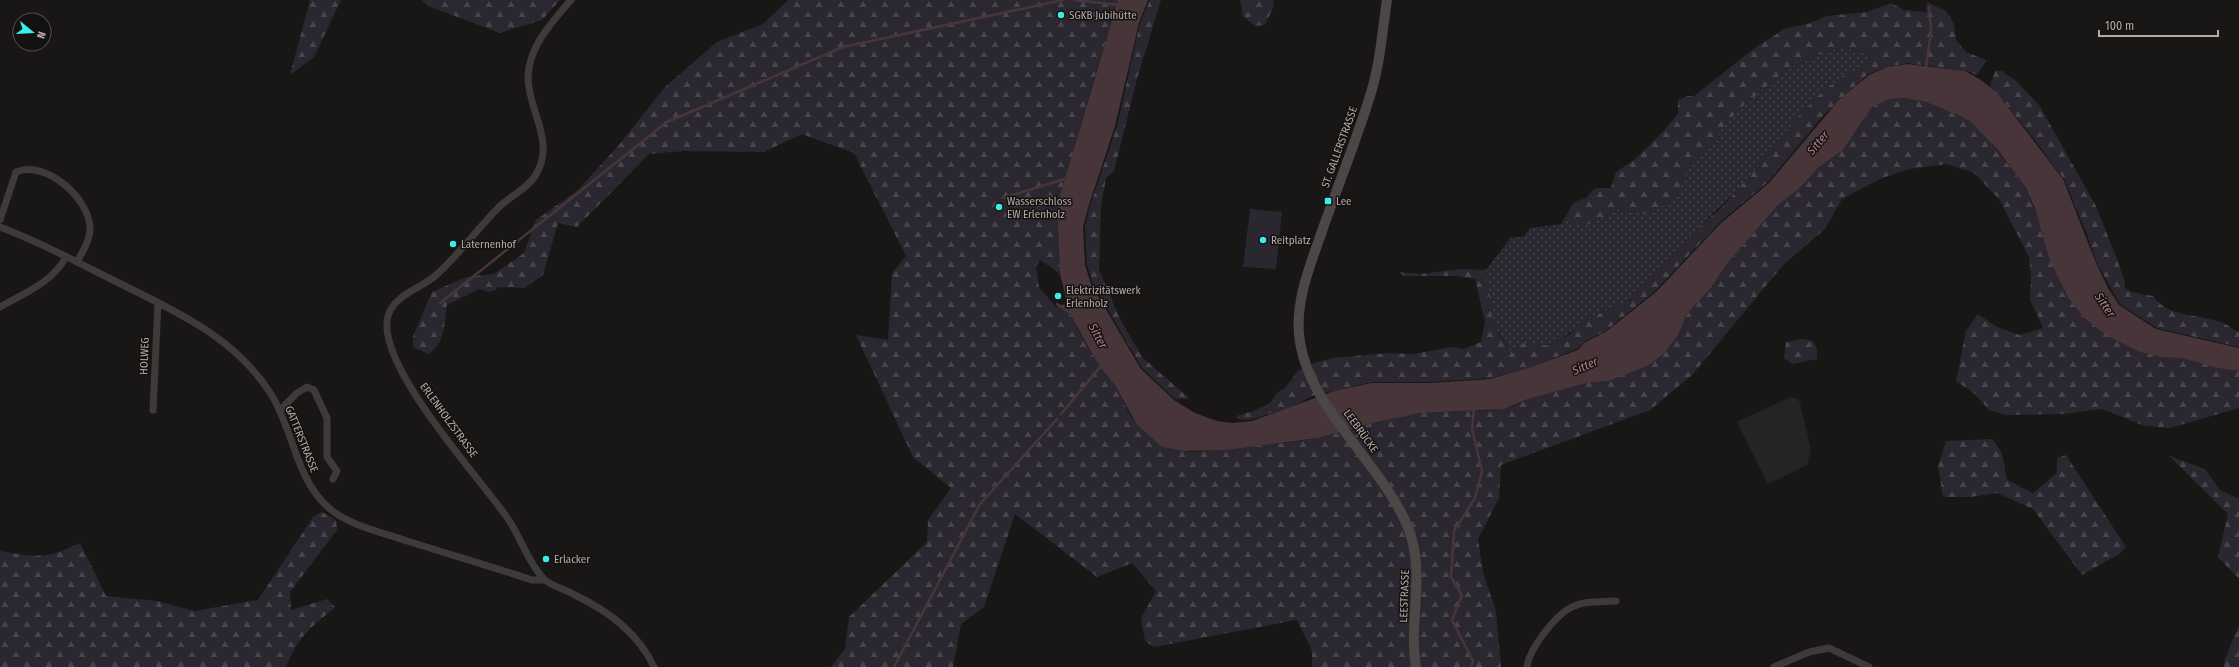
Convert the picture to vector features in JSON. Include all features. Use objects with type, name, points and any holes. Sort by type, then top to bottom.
[{"type":"street","name":"ERLENHOLZSTRASSE","points":[[544,580],[507,517],[422,406],[395,361],[386,327],[389,314],[396,304],[408,293],[433,278],[469,242],[501,205],[535,177],[542,160],[544,146],[540,123],[531,98],[528,76],[537,45],[549,25],[571,0]]},
{"type":"street","name":"ST. GALLERSTRASSE","points":[[1307,370],[1298,333],[1301,296],[1308,271],[1375,80],[1387,0]]},
{"type":"street","points":[[0,220],[16,172],[21,170],[31,170],[46,173],[58,180],[77,197],[88,216],[90,230],[88,241],[77,262]]},
{"type":"street","name":"GATTERSTRASSE","points":[[0,227],[24,236],[195,321],[230,346],[254,370],[280,410],[310,487],[320,499],[339,515],[368,528],[532,580],[544,580],[600,607],[634,636],[654,667]]},
{"type":"street","points":[[0,307],[44,282],[63,263],[66,257]]},
{"type":"street","name":"HOLWEG","points":[[153,410],[158,302]]},
{"type":"street","name":"LEEBRÜCKE","points":[[1307,370],[1321,396],[1397,505]]},
{"type":"street","points":[[280,410],[297,393],[307,387],[314,390],[327,418],[327,457],[337,471],[333,479]]},
{"type":"street","name":"LEESTRASSE","points":[[1397,505],[1408,527],[1416,558],[1418,579],[1414,649],[1416,667]]},
{"type":"street","points":[[1527,667],[1531,654],[1543,636],[1557,618],[1570,607],[1590,602],[1616,601]]},
{"type":"street","points":[[1774,667],[1814,650],[1829,648],[1869,667]]},
{"type":"shaded area","points":[[1790,397],[1798,399],[1800,403],[1811,450],[1807,465],[1768,484],[1737,422]]},
{"type":"green space","points":[[310,0],[341,0],[314,57],[290,75]]},
{"type":"green space","points":[[422,0],[560,0],[542,20],[500,33],[428,6]]},
{"type":"green space","points":[[788,0],[1118,0],[1081,123],[1058,225],[1060,274],[1040,260],[1036,267],[1039,287],[1056,307],[1067,303],[1070,314],[1082,337],[1098,364],[1116,387],[1129,413],[1137,425],[1162,447],[1193,452],[1291,442],[1318,438],[1377,422],[1420,413],[1492,410],[1514,406],[1528,399],[1587,383],[1609,381],[1678,335],[1687,314],[1711,288],[1726,265],[1778,205],[1800,188],[1818,168],[1843,150],[1872,107],[1890,99],[1904,98],[1926,102],[1958,115],[1971,122],[1985,134],[2026,188],[2040,222],[2049,258],[2161,357],[2189,359],[2239,371],[2239,408],[2170,428],[2145,426],[2102,409],[2064,414],[2006,415],[1989,410],[1975,394],[1956,381],[1966,331],[1978,314],[1995,326],[2019,335],[2043,328],[2030,300],[2031,275],[2029,257],[1999,199],[1974,173],[1947,164],[1910,169],[1882,178],[1842,199],[1825,229],[1784,264],[1692,375],[1650,410],[1501,465],[1499,498],[1478,539],[1483,572],[1496,611],[1501,667],[1312,667],[1312,651],[1297,620],[1154,647],[1145,641],[1141,618],[1156,591],[1132,563],[1097,577],[1015,514],[984,607],[961,624],[953,667],[831,667],[845,649],[849,617],[927,542],[928,520],[951,488],[913,457],[856,335],[888,340],[892,273],[906,256],[854,153],[802,134],[764,152],[683,151],[649,154],[577,227],[558,223],[543,275],[525,288],[498,287],[496,290],[488,292],[479,289],[447,305],[443,333],[438,346],[428,354],[413,347],[413,336],[432,292],[467,277],[494,274],[524,253],[536,220],[578,190],[619,145],[664,88],[717,42],[763,24]]},
{"type":"green space","points":[[1150,0],[1161,0],[1137,79],[1114,171],[1106,178],[1101,206],[1099,270],[1121,321],[1143,358],[1190,399],[1175,399],[1142,368],[1093,284],[1087,265],[1085,227],[1089,209],[1117,126],[1140,23]]},
{"type":"green space","points":[[1240,0],[1273,0],[1274,6],[1265,25],[1255,26],[1243,16]]},
{"type":"green space","points":[[1927,2],[1946,11],[1954,23],[1956,40],[1966,52],[1986,60],[1977,75],[1966,71],[1907,63],[1887,67],[1868,74],[1823,116],[1768,182],[1720,222],[1655,291],[1607,330],[1584,342],[1577,349],[1528,368],[1490,378],[1431,382],[1371,382],[1312,396],[1294,406],[1250,420],[1238,419],[1236,416],[1253,411],[1270,403],[1278,392],[1284,389],[1298,371],[1314,363],[1332,358],[1389,353],[1414,354],[1451,347],[1464,349],[1481,342],[1485,322],[1475,279],[1457,276],[1404,276],[1400,272],[1420,274],[1462,269],[1486,270],[1494,325],[1508,349],[1513,353],[1523,343],[1547,345],[1560,340],[1571,334],[1576,326],[1589,318],[1630,300],[1697,229],[1722,207],[1801,113],[1821,93],[1843,76],[1870,62],[1868,52],[1841,49],[1826,51],[1786,70],[1737,111],[1690,167],[1676,197],[1664,204],[1655,212],[1644,214],[1619,209],[1583,227],[1579,222],[1561,224],[1574,202],[1586,198],[1595,188],[1611,188],[1616,172],[1635,159],[1659,136],[1678,114],[1678,100],[1688,96],[1694,96],[1752,50],[1784,29],[1811,23],[1826,16],[1867,12],[1891,3],[1904,10],[1926,12]]},
{"type":"green space","points":[[1841,49],[1868,52],[1870,62],[1833,85],[1807,106],[1758,168],[1697,229],[1661,271],[1644,288],[1636,295],[1618,306],[1592,316],[1555,342],[1543,345],[1522,345],[1513,353],[1508,349],[1507,344],[1496,329],[1491,315],[1490,296],[1485,279],[1486,270],[1510,238],[1524,236],[1530,228],[1579,222],[1583,227],[1619,209],[1644,214],[1655,212],[1664,204],[1676,197],[1690,167],[1737,111],[1786,70],[1826,51]]},
{"type":"green space","points":[[1995,71],[2002,71],[2015,80],[2039,105],[2096,206],[2118,262],[2125,282],[2125,288],[2132,292],[2153,296],[2167,309],[2225,324],[2239,332],[2239,347],[2157,328],[2120,304],[2096,262],[2088,237],[2064,179],[2027,130],[1990,86]]},
{"type":"green space","name":"Reitplatz","points":[[1250,209],[1282,212],[1276,269],[1243,267]]},
{"type":"green space","points":[[1801,339],[1813,341],[1817,350],[1817,359],[1792,364],[1784,358],[1786,342]]},
{"type":"green space","points":[[1992,439],[2002,453],[2007,480],[2033,493],[2057,473],[2057,458],[2066,455],[2126,547],[2119,554],[2082,575],[2033,509],[1997,493],[1970,497],[1943,497],[1938,466],[1946,441]]},
{"type":"green space","points":[[2169,456],[2205,469],[2220,490],[2239,499],[2239,579],[2218,557],[2228,514]]},
{"type":"green space","points":[[322,512],[336,520],[337,530],[290,592],[291,610],[327,599],[335,607],[312,627],[300,640],[286,667],[0,667],[0,551],[41,556],[58,552],[80,543],[106,596],[157,601],[194,611],[258,600],[313,517]]},
{"type":"green space","points":[[2239,625],[2239,667],[2224,667],[2225,659]]},
{"type":"water","name":"Sitter","points":[[1118,0],[1148,0],[1139,23],[1115,126],[1083,227],[1085,265],[1091,284],[1141,369],[1174,400],[1195,413],[1217,421],[1233,423],[1252,421],[1334,391],[1371,383],[1431,383],[1490,379],[1528,368],[1578,350],[1584,343],[1607,331],[1656,292],[1721,223],[1769,183],[1839,100],[1869,75],[1887,67],[1907,64],[1965,71],[1981,80],[1996,92],[2063,179],[2096,263],[2108,288],[2119,305],[2156,329],[2239,348],[2239,371],[2218,368],[2183,358],[2161,357],[2140,352],[2106,335],[2083,317],[2068,297],[2049,258],[2035,208],[2026,188],[1998,150],[1971,122],[1926,102],[1904,98],[1890,99],[1872,107],[1843,150],[1818,168],[1800,188],[1778,205],[1726,265],[1711,288],[1687,314],[1678,335],[1663,354],[1649,365],[1609,381],[1587,383],[1528,399],[1504,409],[1420,413],[1377,422],[1318,438],[1225,450],[1184,451],[1162,447],[1137,425],[1116,387],[1098,364],[1070,314],[1060,274],[1058,225],[1060,196]]},
{"type":"waterway","points":[[440,303],[667,122],[843,47],[1063,0]]},
{"type":"waterway","points":[[1074,0],[1120,5]]},
{"type":"waterway","points":[[1926,67],[1931,31],[1929,7]]},
{"type":"waterway","points":[[1003,198],[1068,178]]},
{"type":"waterway","points":[[1057,304],[1072,314]]},
{"type":"waterway","points":[[1061,414],[1102,365]]},
{"type":"waterway","points":[[1471,667],[1473,661],[1452,620],[1462,595],[1451,577],[1454,531],[1475,498],[1482,471],[1472,429],[1474,408]]},
{"type":"waterway","points":[[894,667],[980,504],[1057,419]]},
{"type":"place","name":"SGKB Jubihütte","points":[[1061,15]]},
{"type":"place","name":"Lee","points":[[1328,201]]},
{"type":"place","name":"Wasserschloss EW Erlenholz","points":[[999,207]]},
{"type":"place","name":"Reitplatz","points":[[1263,240]]},
{"type":"place","name":"Laternenhof","points":[[453,244]]},
{"type":"place","name":"Elektrizitätswerk Erlenholz","points":[[1058,296]]},
{"type":"place","name":"Erlacker","points":[[546,559]]}]
